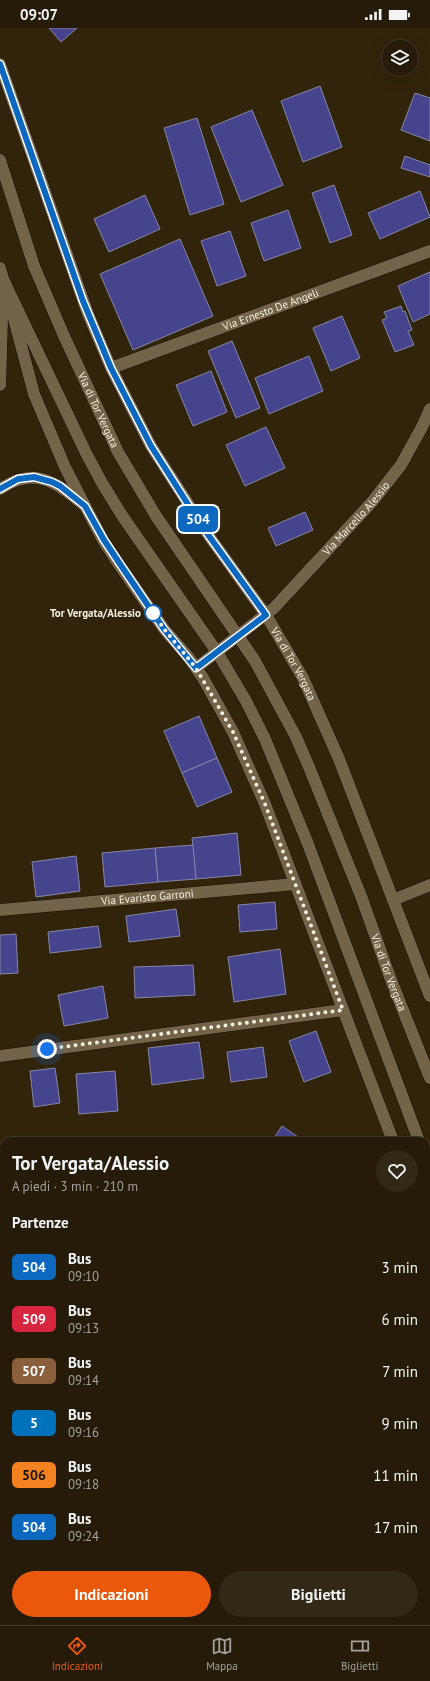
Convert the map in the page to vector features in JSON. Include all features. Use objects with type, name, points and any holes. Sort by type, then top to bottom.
[{"type":"street","name":"Via di Tor Vergata","points":[[0,64],[83,300],[111,368],[151,446],[209,536],[266,615],[296,664],[313,699],[341,765],[430,996]]},
{"type":"street","name":"Via di Tor Vergata","points":[[0,160],[34,266],[112,439],[152,509],[255,661],[278,701],[309,767],[361,896],[391,980],[430,1078]]},
{"type":"street","name":"Via Ernesto De Angeli","points":[[111,368],[430,251]]},
{"type":"street","points":[[0,385],[2,273]]},
{"type":"street","points":[[2,273],[34,394],[85,506],[104,540],[164,629],[196,668],[233,732],[265,804],[391,1137]]},
{"type":"street","points":[[2,273],[86,453],[102,483],[123,517],[217,652],[255,719],[274,760],[308,844],[418,1137]]},
{"type":"street","name":"Via Marcello Alessio","points":[[196,668],[266,615],[291,591],[381,492],[407,454],[430,409]]},
{"type":"street","points":[[0,489],[18,479],[34,477],[60,486],[85,506]]},
{"type":"street","name":"Via Evaristo Garroni","points":[[0,910],[295,884]]},
{"type":"street","points":[[393,900],[430,885]]},
{"type":"street","points":[[0,1056],[343,1010]]},
{"type":"building","points":[[49,28],[77,28],[61,42]]},
{"type":"building","points":[[320,86],[342,147],[303,162],[281,101]]},
{"type":"building","points":[[415,93],[430,98],[430,141],[401,130]]},
{"type":"building","points":[[252,110],[283,185],[241,202],[211,127]]},
{"type":"building","points":[[197,118],[224,204],[190,215],[164,128]]},
{"type":"building","points":[[405,156],[430,165],[430,177],[401,168]]},
{"type":"building","points":[[334,185],[352,235],[330,243],[312,193]]},
{"type":"building","points":[[420,191],[430,217],[380,239],[368,213]]},
{"type":"building","points":[[145,195],[160,229],[109,252],[94,219]]},
{"type":"building","points":[[288,210],[301,248],[264,261],[251,223]]},
{"type":"building","points":[[230,231],[246,276],[217,286],[201,241]]},
{"type":"building","points":[[180,239],[213,316],[133,350],[100,274]]},
{"type":"building","points":[[430,272],[430,314],[413,322],[398,286]]},
{"type":"building","points":[[401,306],[403,312],[405,311],[412,330],[408,331],[414,345],[395,352],[382,320],[387,318],[384,312]]},
{"type":"building","points":[[342,316],[360,358],[331,371],[313,328]]},
{"type":"building","points":[[232,341],[260,408],[236,418],[208,351]]},
{"type":"building","points":[[309,356],[323,391],[269,414],[255,378]]},
{"type":"building","points":[[211,371],[227,412],[193,426],[176,385]]},
{"type":"building","points":[[266,427],[285,468],[245,486],[226,445]]},
{"type":"building","points":[[305,512],[313,530],[276,546],[268,528]]},
{"type":"building","points":[[199,716],[217,758],[182,773],[164,731]]},
{"type":"building","points":[[217,758],[232,792],[197,807],[182,773]]},
{"type":"building","points":[[237,833],[241,875],[196,879],[192,838]]},
{"type":"building","points":[[193,845],[196,879],[158,882],[155,848]]},
{"type":"building","points":[[155,848],[158,882],[105,887],[102,853]]},
{"type":"building","points":[[76,856],[80,891],[36,897],[32,862]]},
{"type":"building","points":[[275,902],[277,929],[240,932],[238,905]]},
{"type":"building","points":[[176,909],[180,936],[129,942],[126,916]]},
{"type":"building","points":[[98,926],[101,947],[50,953],[48,932]]},
{"type":"building","points":[[16,934],[18,973],[0,974],[0,935]]},
{"type":"building","points":[[280,949],[286,994],[234,1002],[228,957]]},
{"type":"building","points":[[193,965],[195,995],[135,998],[134,967]]},
{"type":"building","points":[[103,986],[108,1018],[64,1026],[58,995]]},
{"type":"building","points":[[316,1031],[331,1072],[304,1082],[289,1041]]},
{"type":"building","points":[[199,1042],[204,1078],[152,1085],[148,1048]]},
{"type":"building","points":[[263,1047],[267,1077],[231,1082],[227,1052]]},
{"type":"building","points":[[55,1068],[60,1103],[34,1107],[30,1071]]},
{"type":"building","points":[[115,1071],[118,1111],[79,1114],[76,1074]]},
{"type":"building","points":[[282,1126],[298,1137],[275,1137]]},
{"type":"bus line","name":"504","points":[[0,64],[83,301],[111,368],[151,446],[209,536],[266,615],[196,668],[164,629],[104,540],[85,506],[60,486],[34,477],[18,479],[0,489]]},
{"type":"place","name":"Tor Vergata/Alessio","points":[[153,613]]},
{"type":"route","points":[[47,1049],[343,1010],[265,804],[233,732],[203,678],[189,658],[164,629],[150,608],[153,613]]}]
